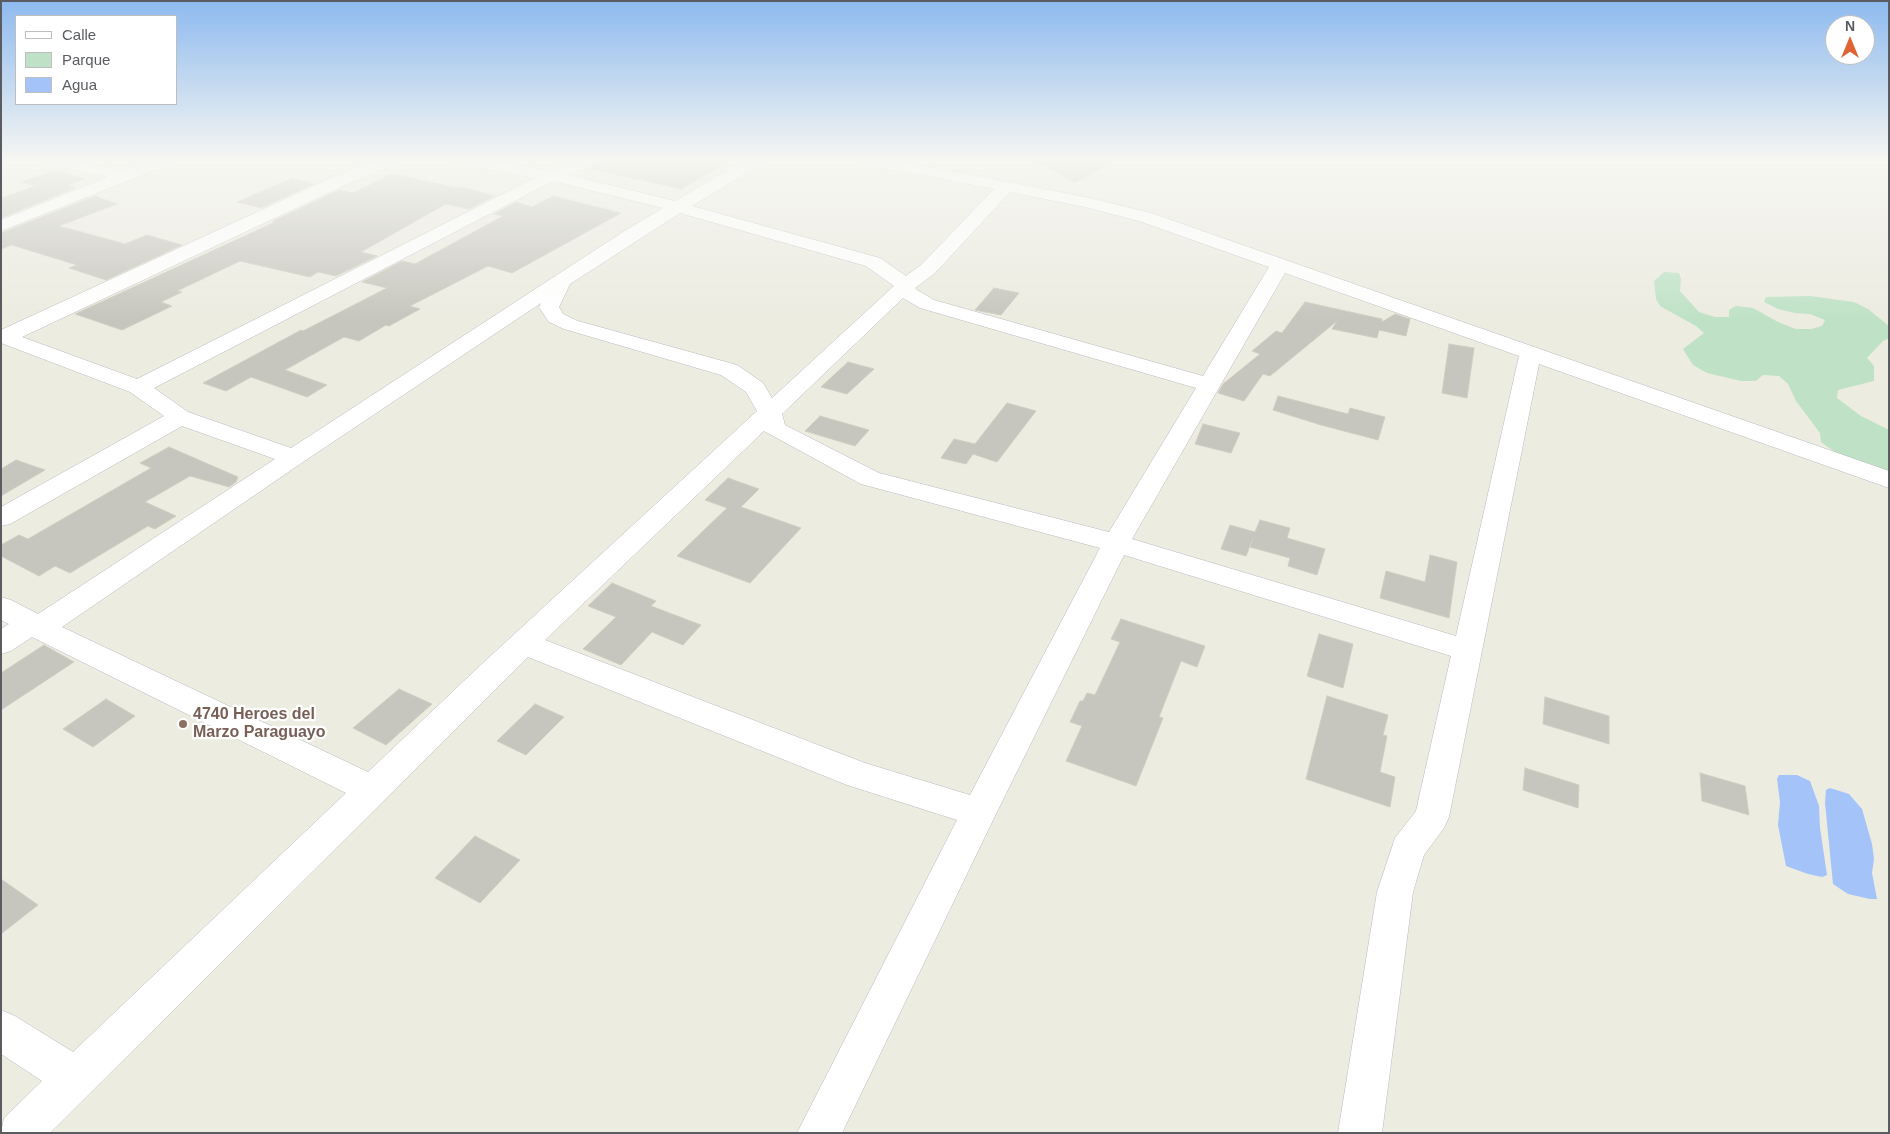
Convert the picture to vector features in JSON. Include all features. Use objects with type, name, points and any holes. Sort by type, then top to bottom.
[{"type":"street","points":[[1,226],[36,212]]},
{"type":"street","points":[[3,337],[272,212]]},
{"type":"street","points":[[138,387],[480,212]]},
{"type":"street","points":[[1,643],[35,626],[670,212]]},
{"type":"street","points":[[696,212],[874,262],[899,279],[906,286],[910,294],[927,304],[952,313],[1209,385]]},
{"type":"street","points":[[19,1133],[524,644],[906,286],[928,270],[983,212]]},
{"type":"street","points":[[1125,212],[1145,217],[1889,480]]},
{"type":"street","points":[[819,1133],[1116,543],[1280,265]]},
{"type":"street","points":[[561,282],[550,307],[556,318],[571,325],[728,370],[755,388],[770,413],[774,429],[870,479],[1116,543],[1467,650]]},
{"type":"street","points":[[3,337],[138,387],[180,417],[294,457]]},
{"type":"street","points":[[1360,1133],[1395,892],[1408,849],[1432,817],[1530,353]]},
{"type":"street","points":[[1,518],[180,417]]},
{"type":"street","points":[[1,608],[372,790]]},
{"type":"street","points":[[524,644],[859,775],[979,812]]},
{"type":"street","points":[[1,1030],[75,1078]]},
{"type":"green space","points":[[1664,272],[1679,273],[1681,279],[1680,291],[1699,312],[1715,317],[1729,317],[1729,310],[1736,306],[1753,308],[1778,322],[1796,329],[1811,329],[1822,326],[1825,320],[1810,314],[1778,309],[1764,302],[1766,297],[1810,296],[1854,302],[1868,309],[1889,326],[1889,338],[1883,341],[1867,358],[1874,366],[1874,381],[1838,390],[1837,398],[1861,416],[1889,430],[1889,474],[1835,452],[1821,442],[1820,433],[1796,401],[1788,384],[1779,376],[1763,375],[1756,381],[1741,381],[1707,373],[1693,365],[1683,349],[1704,333],[1696,326],[1660,306],[1656,299],[1654,281]]},
{"type":"water","points":[[1779,775],[1797,775],[1810,781],[1819,806],[1820,828],[1827,875],[1822,877],[1808,874],[1786,866],[1778,825],[1780,802],[1777,779]]},
{"type":"water","points":[[1830,788],[1849,794],[1862,809],[1872,844],[1874,859],[1872,873],[1877,899],[1848,894],[1833,884],[1825,803],[1826,790]]},
{"type":"building","points":[[1,212],[16,212],[1,218]]},
{"type":"building","points":[[55,212],[96,212],[59,226],[125,244],[147,235],[182,245],[106,280],[69,268],[77,265],[12,245],[1,249],[1,233]]},
{"type":"building","points":[[292,212],[432,212],[361,252],[377,256],[336,276],[318,272],[310,277],[240,261],[177,291],[182,292],[161,302],[172,306],[122,330],[75,314],[275,222],[273,221]]},
{"type":"building","points":[[498,212],[621,213],[512,273],[488,266],[410,306],[420,309],[389,326],[386,325],[359,341],[344,337],[285,370],[327,385],[307,397],[251,377],[226,391],[203,383],[301,330],[303,331],[387,288],[362,282],[402,261],[415,264],[503,216],[494,214]]},
{"type":"building","points":[[994,288],[1019,293],[1001,315],[975,310]]},
{"type":"building","points":[[1305,302],[1382,319],[1382,322],[1395,314],[1410,319],[1406,336],[1379,330],[1377,338],[1332,329],[1337,321],[1270,376],[1263,374],[1244,401],[1218,393],[1223,384],[1260,354],[1252,351],[1276,331],[1282,333]]},
{"type":"building","points":[[1449,344],[1474,348],[1467,398],[1442,393]]},
{"type":"building","points":[[848,362],[874,369],[847,394],[821,387]]},
{"type":"building","points":[[1278,396],[1348,414],[1350,408],[1385,417],[1378,440],[1273,410]]},
{"type":"building","points":[[1007,403],[1036,411],[997,462],[973,454],[966,464],[941,458],[954,439],[975,444]]},
{"type":"building","points":[[820,416],[869,430],[855,446],[805,431]]},
{"type":"building","points":[[1203,424],[1240,433],[1231,453],[1195,444]]},
{"type":"building","points":[[169,447],[238,477],[236,482],[229,487],[190,476],[145,502],[176,516],[155,529],[148,526],[70,573],[55,566],[39,576],[1,556],[1,545],[19,535],[28,539],[151,468],[140,463]]},
{"type":"building","points":[[16,460],[45,470],[1,496],[1,469]]},
{"type":"building","points":[[728,478],[759,489],[741,507],[801,528],[750,583],[677,556],[727,508],[705,500]]},
{"type":"building","points":[[1260,520],[1290,528],[1287,538],[1325,549],[1317,575],[1288,566],[1290,558],[1250,547],[1253,538],[1246,556],[1221,549],[1230,525],[1255,532]]},
{"type":"building","points":[[1430,555],[1457,562],[1449,618],[1380,598],[1386,571],[1425,582]]},
{"type":"building","points":[[612,583],[656,601],[651,606],[701,625],[683,645],[652,632],[621,665],[583,649],[616,617],[588,606]]},
{"type":"building","points":[[1121,619],[1205,646],[1197,667],[1181,661],[1159,717],[1163,718],[1136,786],[1066,761],[1082,726],[1070,722],[1080,701],[1083,701],[1087,693],[1095,695],[1120,642],[1111,639]]},
{"type":"building","points":[[1319,634],[1353,644],[1343,688],[1307,676]]},
{"type":"building","points":[[44,645],[74,662],[1,710],[1,673]]},
{"type":"building","points":[[399,689],[432,704],[386,745],[353,728]]},
{"type":"building","points":[[1327,696],[1388,715],[1383,735],[1387,736],[1380,772],[1395,777],[1390,807],[1306,779]]},
{"type":"building","points":[[1545,697],[1609,716],[1609,744],[1543,724]]},
{"type":"building","points":[[106,699],[135,716],[93,747],[63,729]]},
{"type":"building","points":[[535,704],[564,717],[526,755],[497,741]]},
{"type":"building","points":[[1525,768],[1579,785],[1578,808],[1523,790]]},
{"type":"building","points":[[1700,773],[1745,786],[1749,815],[1702,801]]},
{"type":"building","points":[[475,836],[520,860],[480,903],[435,878]]},
{"type":"building","points":[[1,879],[38,905],[1,934]]},
{"type":"place","name":"4740 Heroes del Marzo Paraguayo","points":[[183,724]]}]
